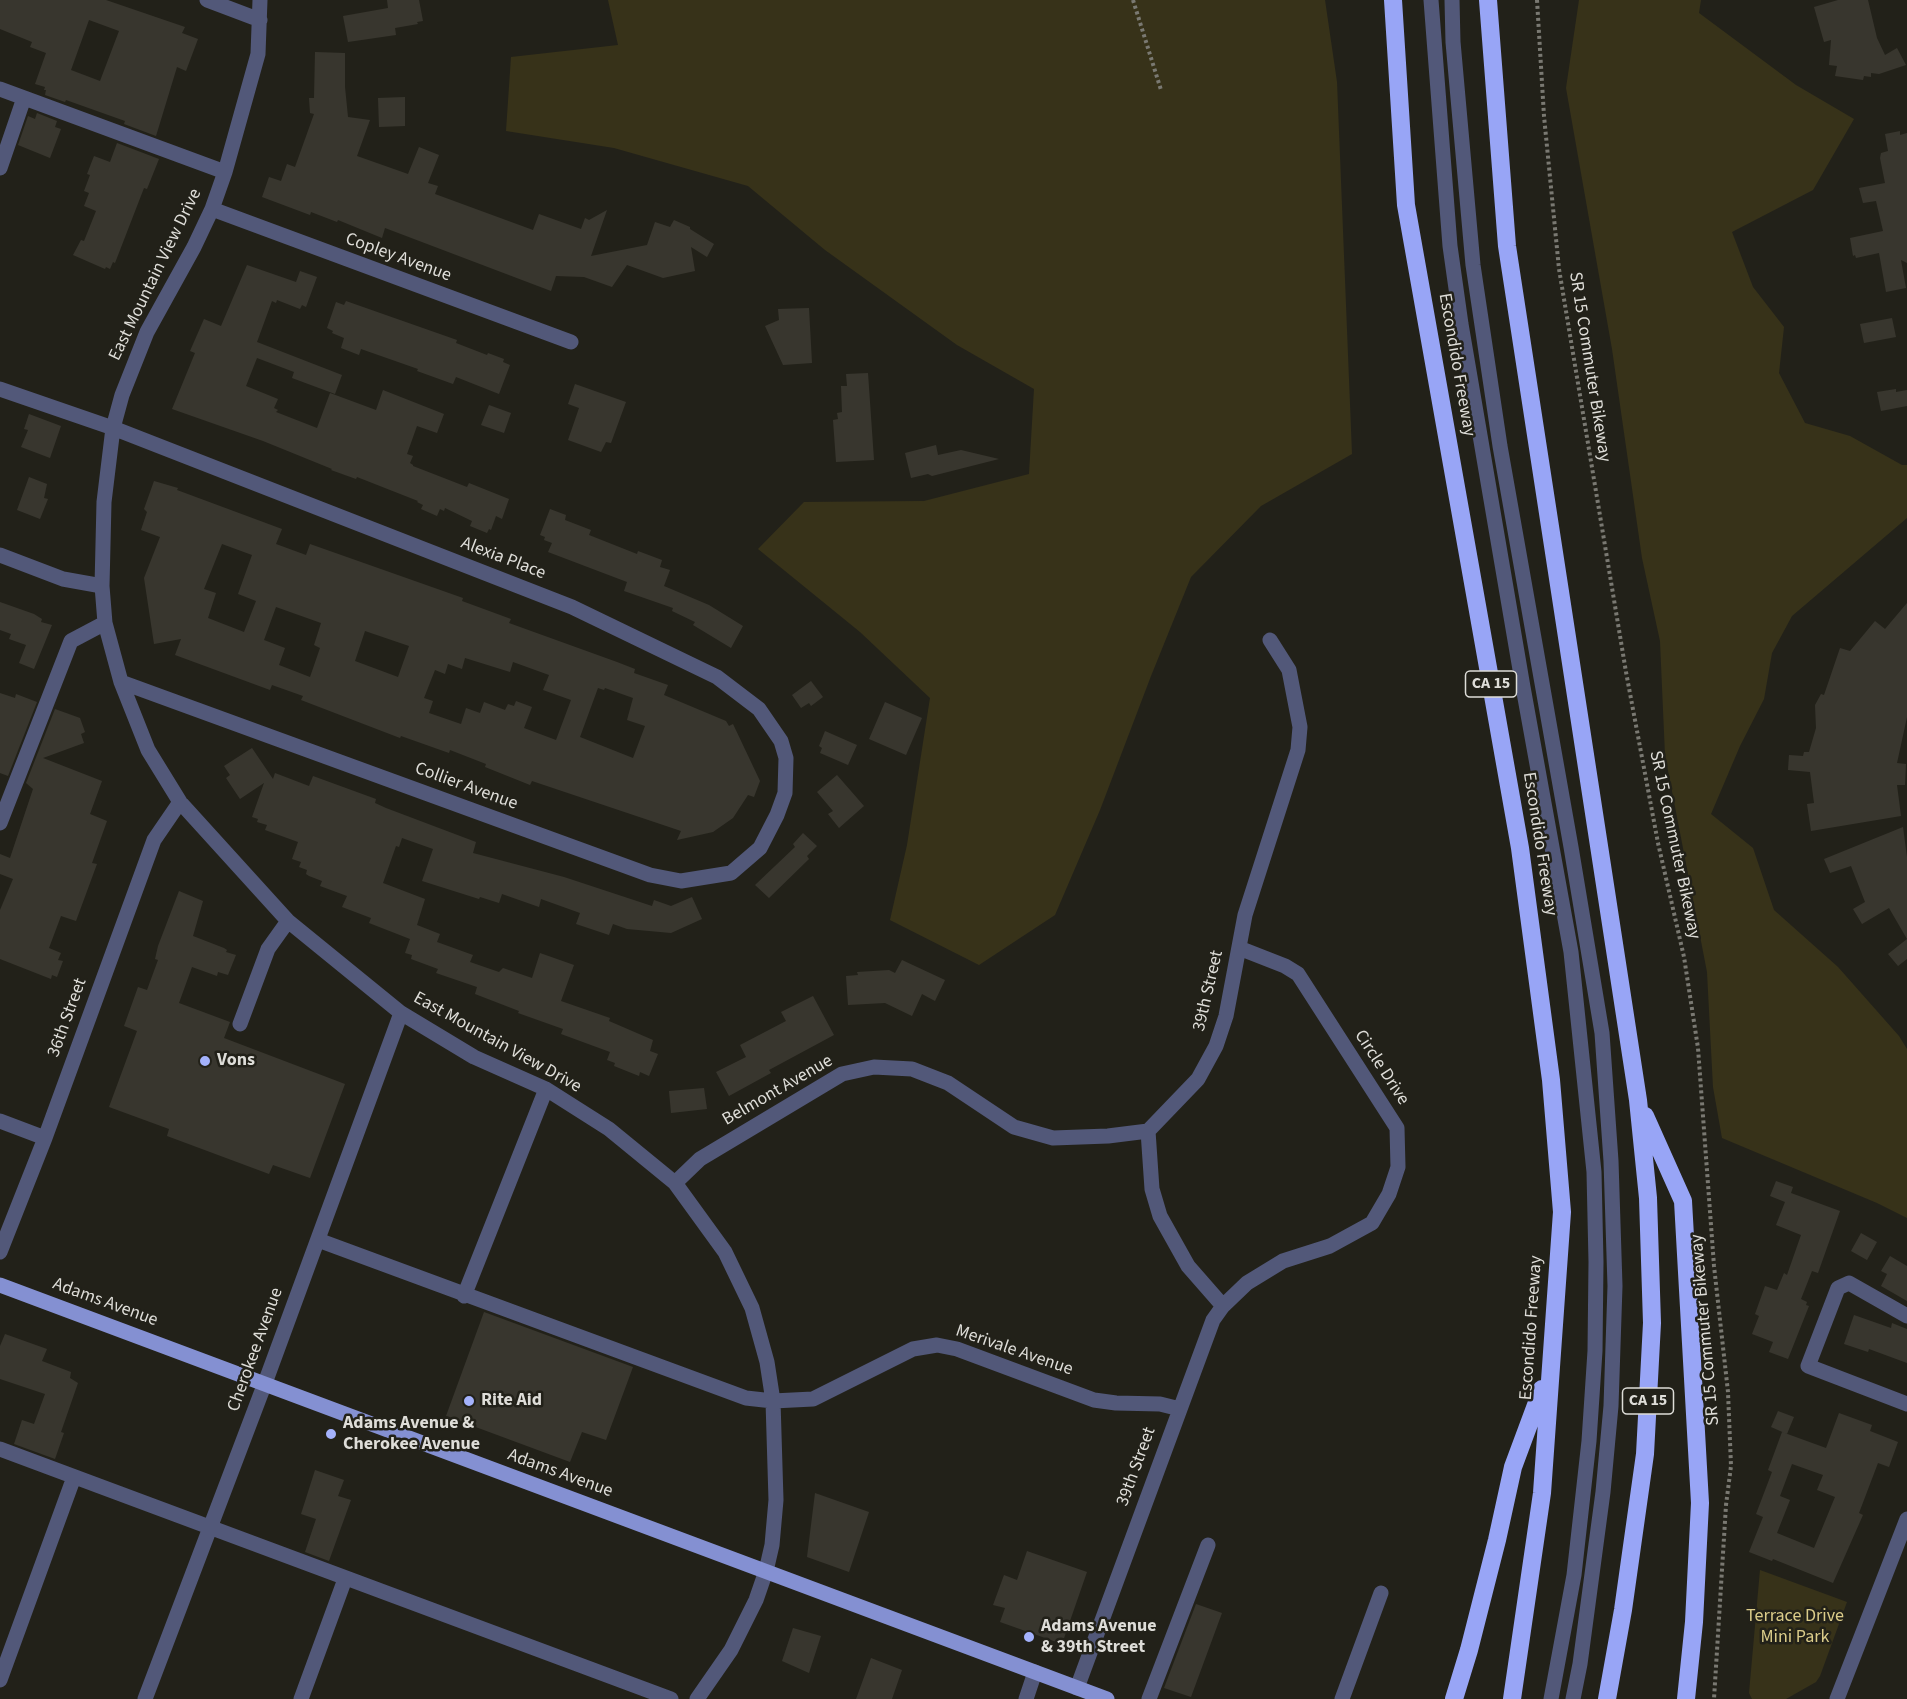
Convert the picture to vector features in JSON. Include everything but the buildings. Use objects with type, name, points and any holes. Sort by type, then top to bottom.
[{"type":"highway","name":"Escondido Freeway","points":[[1393,0],[1406,205],[1520,848],[1551,1080],[1562,1212],[1542,1493],[1512,1699]]},
{"type":"highway","name":"CA 15","points":[[1488,0],[1507,246],[1638,1100],[1648,1198],[1652,1335],[1645,1454],[1623,1610],[1607,1699]]},
{"type":"highway","points":[[1638,1100],[1683,1201],[1700,1503],[1694,1622],[1686,1699]]},
{"type":"highway","points":[[1454,1699],[1469,1650],[1513,1467],[1549,1371]]},
{"type":"main road","name":"Adams Avenue","points":[[0,1285],[1107,1699]]},
{"type":"street","points":[[207,0],[260,20]]},
{"type":"street","name":"East Mountain View Drive","points":[[260,0],[258,54],[225,172],[212,209],[194,247],[147,333],[122,395],[113,428],[104,502],[102,586],[105,623],[122,682],[148,750],[180,802],[288,921],[401,1013],[474,1057],[546,1089],[609,1129],[675,1183],[725,1252],[752,1308],[767,1362],[773,1401],[776,1500],[772,1545],[756,1600],[731,1650],[697,1699]]},
{"type":"street","points":[[1431,0],[1450,246],[1523,687],[1571,952],[1594,1172],[1595,1352],[1590,1441],[1574,1575],[1551,1699]]},
{"type":"street","points":[[1452,0],[1453,42],[1473,265],[1502,458],[1602,1033],[1611,1161],[1615,1286],[1611,1406],[1603,1492],[1580,1664],[1573,1699]]},
{"type":"street","points":[[0,88],[225,172]]},
{"type":"street","points":[[0,168],[24,98]]},
{"type":"street","name":"Copley Avenue","points":[[212,209],[571,342]]},
{"type":"street","name":"Alexia Place","points":[[0,390],[113,428],[572,607],[717,677],[759,709],[781,741],[786,758],[785,793],[777,815]]},
{"type":"street","points":[[0,555],[63,579],[102,586]]},
{"type":"street","points":[[0,823],[71,641],[105,623]]},
{"type":"street","name":"39th Street","points":[[1148,1131],[1198,1079],[1216,1046],[1226,1016],[1245,915],[1298,750],[1299,727],[1289,670],[1270,640]]},
{"type":"street","name":"Collier Avenue","points":[[122,682],[650,875],[681,881],[731,873],[760,848],[777,815]]},
{"type":"street","name":"36th Street","points":[[0,1252],[45,1138],[154,840],[180,802]]},
{"type":"street","points":[[240,1024],[268,950],[288,921]]},
{"type":"street","name":"Circle Drive","points":[[1223,1306],[1247,1283],[1283,1261],[1330,1246],[1372,1223],[1389,1194],[1398,1167],[1397,1128],[1298,974],[1285,966],[1239,948]]},
{"type":"street","name":"Cherokee Avenue","points":[[145,1699],[266,1383],[401,1013]]},
{"type":"street","name":"Belmont Avenue","points":[[675,1183],[700,1159],[842,1074],[874,1067],[912,1069],[939,1079],[1014,1127],[1053,1138],[1108,1136],[1148,1131]]},
{"type":"street","points":[[464,1296],[546,1089]]},
{"type":"street","points":[[0,1121],[45,1138]]},
{"type":"street","points":[[1148,1131],[1152,1189],[1160,1216],[1188,1266],[1223,1306]]},
{"type":"street","name":"Merivale Avenue","points":[[318,1240],[464,1296],[746,1398],[773,1401],[813,1399],[913,1348],[936,1345],[957,1349],[1094,1400],[1160,1404],[1180,1409]]},
{"type":"street","points":[[1907,1316],[1849,1283],[1838,1288],[1808,1366],[1907,1404]]},
{"type":"street","name":"39th Street","points":[[1077,1688],[1213,1320],[1223,1306]]},
{"type":"street","points":[[0,1449],[671,1699]]},
{"type":"street","points":[[0,1680],[74,1477]]},
{"type":"street","points":[[1837,1699],[1907,1519]]},
{"type":"street","points":[[1149,1699],[1208,1545]]},
{"type":"street","points":[[301,1699],[345,1579]]},
{"type":"street","points":[[1342,1699],[1381,1593]]},
{"type":"street","points":[[1026,1699],[1035,1672]]},
{"type":"path","points":[[1133,0],[1161,90]]},
{"type":"path","name":"SR 15 Commuter Bikeway","points":[[1537,0],[1544,116],[1559,269],[1630,695],[1658,843],[1684,957],[1698,1048],[1713,1255],[1728,1392],[1731,1466],[1725,1505],[1714,1699]]},
{"type":"green space","points":[[608,0],[1325,0],[1337,82],[1352,454],[1261,506],[1191,577],[1100,810],[1055,915],[979,965],[890,920],[907,845],[930,698],[860,632],[758,549],[804,502],[924,501],[1029,474],[1034,389],[957,345],[825,250],[748,186],[614,148],[506,131],[511,57],[618,45]]},
{"type":"green space","points":[[1579,0],[1701,0],[1699,13],[1796,85],[1854,119],[1813,190],[1732,232],[1753,287],[1784,327],[1779,373],[1805,423],[1850,436],[1902,465],[1907,465],[1907,518],[1792,616],[1772,653],[1764,699],[1740,746],[1711,814],[1753,848],[1774,910],[1838,967],[1899,1036],[1907,1049],[1907,1218],[1877,1203],[1722,1138],[1713,1087],[1707,972],[1665,755],[1660,641],[1642,558],[1612,349],[1566,88]]},
{"type":"green space","name":"Terrace Drive Mini Park","points":[[1760,1570],[1847,1602],[1820,1676],[1816,1682],[1786,1699],[1752,1699],[1749,1693]]},
{"type":"place","name":"Vons","points":[[205,1061]]},
{"type":"place","name":"Rite Aid","points":[[469,1401]]},
{"type":"place","name":"Adams Avenue & Cherokee Avenue","points":[[331,1434]]},
{"type":"place","name":"Adams Avenue & 39th Street","points":[[1029,1637]]}]
